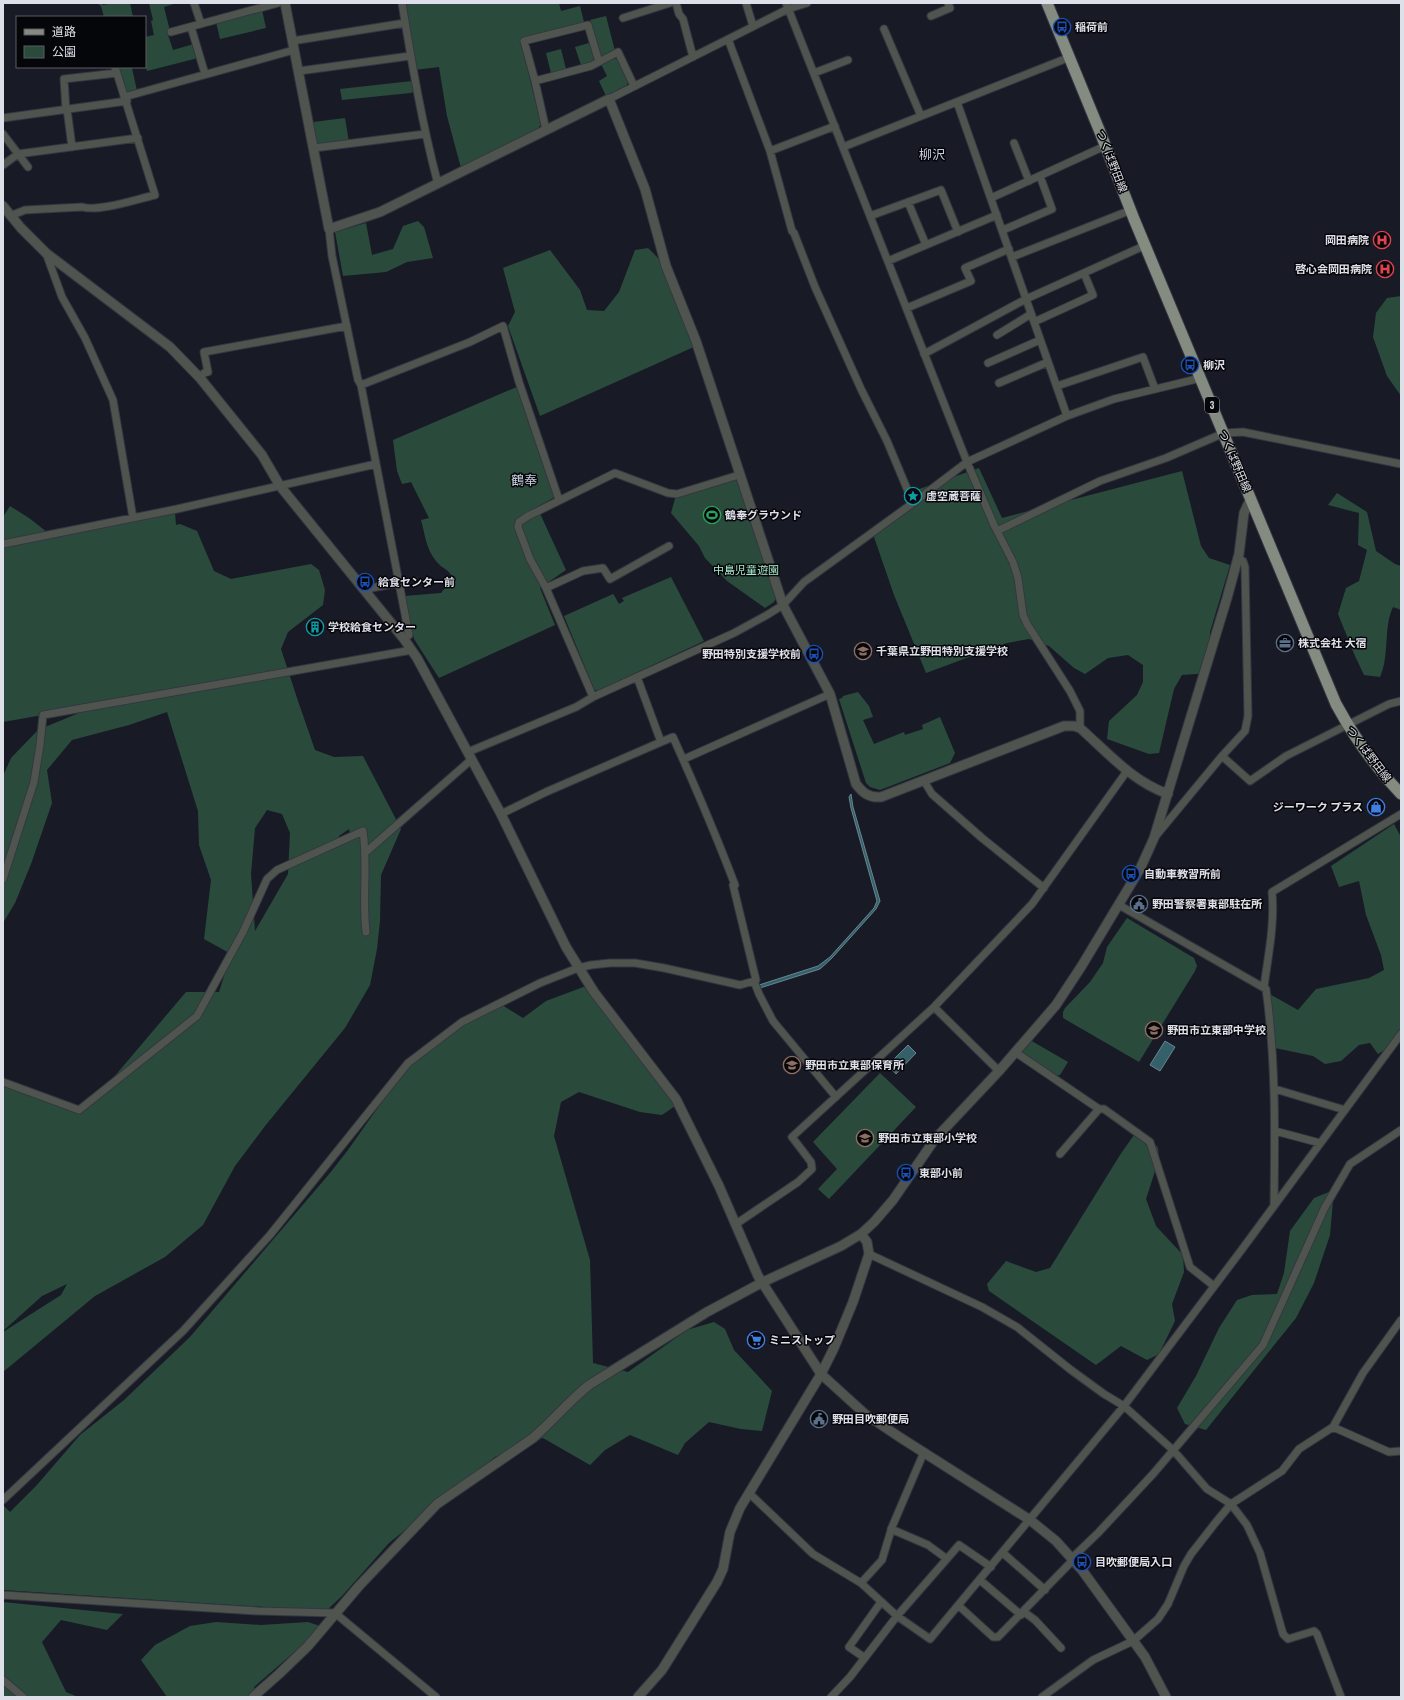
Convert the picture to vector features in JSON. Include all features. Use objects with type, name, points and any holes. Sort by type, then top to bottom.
[{"type":"main road","name":"つくば野田線","points":[[1047,3],[1323,676],[1348,726],[1374,764],[1401,794]]},
{"type":"street","points":[[194,3],[201,24]]},
{"type":"street","points":[[171,32],[278,3]]},
{"type":"street","points":[[285,3],[329,228],[332,256],[358,380],[361,384],[409,635],[404,639]]},
{"type":"street","points":[[402,3],[410,56],[425,134],[438,184]]},
{"type":"street","points":[[623,18],[670,3]]},
{"type":"street","points":[[676,3],[679,14],[683,19],[692,57]]},
{"type":"street","points":[[746,3],[753,26]]},
{"type":"street","points":[[329,228],[380,212],[728,39],[787,6],[807,3]]},
{"type":"street","points":[[931,16],[950,8],[948,3]]},
{"type":"street","points":[[787,6],[967,462],[997,531],[1013,562],[1018,578],[1023,615],[1027,624],[1070,691],[1080,711],[1080,728]]},
{"type":"street","points":[[292,41],[406,23]]},
{"type":"street","points":[[546,130],[524,41],[588,25],[599,62]]},
{"type":"street","points":[[191,27],[205,74]]},
{"type":"street","points":[[884,29],[921,116]]},
{"type":"street","points":[[728,39],[770,151],[792,231],[861,390],[887,441],[913,504]]},
{"type":"street","points":[[3,118],[67,110],[126,99],[205,74],[294,50]]},
{"type":"street","points":[[535,81],[591,66],[618,52],[634,86]]},
{"type":"street","points":[[299,71],[410,56]]},
{"type":"street","points":[[843,147],[1070,57]]},
{"type":"street","points":[[814,73],[848,60]]},
{"type":"street","points":[[10,216],[26,210],[109,206],[155,195],[116,70],[64,79],[72,147]]},
{"type":"street","points":[[609,99],[645,188],[666,266],[696,341],[783,605],[830,694],[856,784],[861,791],[867,795],[881,797],[1064,726],[1074,726],[1080,728],[1127,771],[1147,785],[1168,794]]},
{"type":"street","points":[[957,102],[998,215],[1067,416]]},
{"type":"street","points":[[770,151],[835,126]]},
{"type":"street","points":[[3,134],[28,167]]},
{"type":"street","points":[[314,148],[425,134]]},
{"type":"street","points":[[3,165],[18,154],[138,138]]},
{"type":"street","points":[[1014,143],[1029,181]]},
{"type":"street","points":[[991,198],[1106,146]]},
{"type":"street","points":[[1003,230],[1052,209],[1040,176]]},
{"type":"street","points":[[870,216],[941,190],[958,232]]},
{"type":"street","points":[[908,202],[926,245]]},
{"type":"street","points":[[3,206],[10,216],[46,252],[170,347],[200,378],[262,455],[280,486],[367,592],[412,650],[427,675],[501,814],[552,920],[578,968],[608,1011],[676,1099],[719,1186],[758,1276],[821,1374],[865,1414],[1030,1520],[1056,1541],[1072,1558],[1133,1641],[1154,1673],[1166,1697]]},
{"type":"street","points":[[1012,257],[1131,210]]},
{"type":"street","points":[[888,261],[998,215]]},
{"type":"street","points":[[924,354],[1026,299],[1146,246]]},
{"type":"street","points":[[906,308],[971,281],[965,268],[1009,249]]},
{"type":"street","points":[[46,252],[62,296],[85,338],[113,400],[133,518]]},
{"type":"street","points":[[1034,322],[1092,295],[1084,273]]},
{"type":"street","points":[[997,335],[1031,314]]},
{"type":"street","points":[[200,378],[204,373],[208,372],[204,352],[347,326]]},
{"type":"street","points":[[361,384],[470,342],[503,326],[519,382],[559,500]]},
{"type":"street","points":[[988,363],[1040,340]]},
{"type":"street","points":[[1057,386],[1143,357],[1155,389]]},
{"type":"street","points":[[999,383],[1048,362]]},
{"type":"street","points":[[366,852],[470,755],[734,633],[783,605],[804,582],[913,504],[967,462],[1067,416],[1114,399],[1201,378]]},
{"type":"street","points":[[997,531],[1100,481],[1166,458],[1224,433],[1242,432],[1401,464]]},
{"type":"street","points":[[3,544],[133,518],[280,486],[343,470],[376,464]]},
{"type":"street","points":[[593,698],[546,588],[530,559],[518,527],[519,522],[559,500],[615,473],[668,493],[677,494],[739,474]]},
{"type":"street","points":[[253,1697],[308,1646],[334,1613],[380,1562],[437,1504],[533,1438],[547,1426],[572,1399],[589,1385],[707,1312],[763,1282],[841,1246],[861,1234],[874,1222],[893,1200],[935,1139],[999,1071],[1047,1016],[1071,984],[1119,905],[1140,869],[1154,838],[1216,637],[1238,558],[1244,513],[1251,498]]},
{"type":"street","points":[[546,588],[583,570],[603,568],[610,579],[669,546]]},
{"type":"street","points":[[1154,838],[1222,756],[1245,731],[1248,716],[1245,567],[1243,561],[1238,558]]},
{"type":"street","points":[[367,592],[371,588],[399,583]]},
{"type":"street","points":[[3,879],[34,782],[43,715],[412,650]]},
{"type":"street","points":[[638,677],[661,742]]},
{"type":"street","points":[[684,759],[830,694]]},
{"type":"street","points":[[1222,756],[1250,781],[1286,756],[1389,704],[1401,702]]},
{"type":"street","points":[[501,814],[546,792],[673,737],[684,759],[735,885],[733,885],[756,980],[754,981],[759,994],[773,1021],[836,1097]]},
{"type":"street","points":[[736,1224],[798,1182],[812,1169],[811,1162],[792,1137],[934,1007],[1023,914],[1044,888],[1127,771]]},
{"type":"street","points":[[924,781],[932,794],[982,838],[1044,888]]},
{"type":"street","points":[[1274,1206],[1276,1131],[1275,1089],[1271,1028],[1266,989],[1264,987],[1271,936],[1272,892],[1401,814]]},
{"type":"street","points":[[3,1082],[79,1110],[197,1016],[243,932],[267,879],[277,870],[363,831],[366,852],[364,890],[366,932]]},
{"type":"street","points":[[1119,905],[1264,987]]},
{"type":"street","points":[[3,1500],[183,1332],[270,1234],[408,1063],[462,1022],[540,983],[578,968],[610,962],[635,963],[664,968],[740,985],[754,981]]},
{"type":"street","points":[[934,1007],[999,1071]]},
{"type":"street","points":[[749,1493],[813,1554],[861,1583],[897,1616],[930,1639],[1124,1406],[1401,1034]]},
{"type":"street","points":[[1015,1052],[1099,1109],[1104,1109],[1150,1142],[1190,1267],[1214,1286]]},
{"type":"street","points":[[1275,1089],[1345,1110]]},
{"type":"street","points":[[1060,1154],[1099,1109]]},
{"type":"street","points":[[959,1606],[994,1637],[998,1637],[1045,1590],[1072,1558],[1098,1533],[1174,1450],[1263,1345],[1325,1207],[1350,1164],[1401,1130]]},
{"type":"street","points":[[1276,1131],[1320,1143]]},
{"type":"street","points":[[638,1697],[662,1670],[718,1582],[723,1569],[735,1518],[821,1374],[834,1348],[853,1302],[869,1254],[867,1242],[861,1234]]},
{"type":"street","points":[[869,1254],[977,1305],[1017,1328],[1104,1394],[1124,1406],[1174,1450],[1207,1489],[1231,1504],[1247,1525],[1260,1553],[1283,1634],[1288,1639],[1314,1631],[1317,1634],[1341,1697]]},
{"type":"street","points":[[1042,1697],[1092,1660],[1133,1641],[1158,1619],[1168,1604],[1184,1566],[1191,1554],[1231,1504],[1282,1471],[1299,1449],[1334,1427],[1363,1373],[1401,1320]]},
{"type":"street","points":[[1334,1427],[1389,1452],[1401,1451]]},
{"type":"street","points":[[861,1583],[882,1560],[891,1529],[924,1452]]},
{"type":"street","points":[[891,1529],[928,1545],[947,1559]]},
{"type":"street","points":[[831,1697],[850,1677],[897,1616],[959,1545],[991,1567]]},
{"type":"street","points":[[1003,1553],[1045,1590]]},
{"type":"street","points":[[980,1580],[1022,1614],[1035,1620],[1061,1648]]},
{"type":"street","points":[[3,1595],[258,1611],[334,1613],[433,1696]]},
{"type":"street","points":[[865,1658],[849,1647],[882,1602]]},
{"type":"street","points":[[3,1680],[23,1697]]},
{"type":"green space","points":[[76,3],[97,3],[76,4]]},
{"type":"green space","points":[[97,3],[102,3],[103,5],[112,3],[130,3],[133,16],[104,16],[101,6]]},
{"type":"green space","points":[[149,3],[177,3],[164,7],[170,31],[167,32],[173,50],[194,44],[198,58],[147,71],[146,37],[154,35],[151,21],[153,20]]},
{"type":"green space","points":[[404,3],[559,3],[561,11],[580,6],[584,22],[520,39],[541,124],[538,129],[461,168],[447,116],[439,67],[414,70]]},
{"type":"green space","points":[[262,10],[266,28],[220,39],[216,22]]},
{"type":"green space","points":[[606,16],[615,51],[604,56],[600,55],[590,20]]},
{"type":"green space","points":[[589,43],[594,58],[593,61],[581,65],[575,47]]},
{"type":"green space","points":[[561,49],[566,69],[551,73],[546,53]]},
{"type":"green space","points":[[614,58],[617,59],[628,82],[627,85],[606,96],[599,81],[607,76],[601,64]]},
{"type":"green space","points":[[118,68],[132,68],[137,91],[129,94],[125,91]]},
{"type":"green space","points":[[412,81],[414,92],[342,100],[340,89]]},
{"type":"green space","points":[[345,118],[349,142],[317,145],[313,122]]},
{"type":"green space","points":[[418,221],[424,227],[433,258],[407,262],[386,272],[343,276],[335,232],[366,223],[372,255],[393,249],[403,226]]},
{"type":"green space","points":[[648,248],[663,263],[696,346],[540,416],[508,326],[515,312],[503,268],[550,250],[580,290],[587,310],[604,311],[619,292],[635,250]]},
{"type":"green space","points":[[1401,296],[1401,396],[1387,376],[1373,337],[1376,313],[1387,298]]},
{"type":"green space","points":[[519,386],[555,497],[537,507],[566,570],[540,588],[555,625],[439,678],[414,639],[404,596],[441,593],[453,578],[449,572],[438,564],[430,552],[421,520],[429,518],[411,482],[402,484],[397,471],[393,440]]},
{"type":"green space","points":[[979,468],[1002,518],[1182,471],[1201,546],[1209,558],[1230,565],[1210,632],[1209,673],[1182,675],[1174,689],[1159,753],[1149,754],[1107,739],[1109,721],[1137,695],[1143,682],[1143,665],[1128,655],[1108,658],[1085,674],[1074,668],[1049,646],[1029,639],[1007,643],[926,673],[894,595],[874,537],[911,506],[908,493]]},
{"type":"green space","name":"鶴奉グラウンド","points":[[736,479],[776,598],[774,602],[765,608],[727,581],[705,558],[699,546],[671,513],[676,495]]},
{"type":"green space","points":[[1337,493],[1367,512],[1376,551],[1395,564],[1401,566],[1401,610],[1393,607],[1390,615],[1385,660],[1380,677],[1364,675],[1338,614],[1346,588],[1359,581],[1367,550],[1358,545],[1359,513],[1328,505]]},
{"type":"green space","points":[[10,506],[29,518],[52,536],[175,512],[176,525],[180,524],[197,531],[214,571],[231,579],[311,564],[319,570],[325,590],[323,605],[288,632],[281,649],[315,750],[334,757],[363,756],[401,829],[381,875],[380,921],[377,949],[370,985],[345,1028],[265,1126],[235,1166],[203,1225],[165,1257],[95,1296],[3,1372],[3,1332],[61,1295],[67,1284],[42,1296],[3,1331],[3,1085],[69,1109],[86,1110],[186,992],[219,992],[231,954],[204,939],[211,880],[199,845],[198,811],[167,712],[129,725],[72,740],[47,770],[52,803],[31,864],[15,903],[3,923],[3,776],[11,758],[38,730],[86,710],[185,690],[3,722],[3,517]],"holes":[[[267,810],[282,814],[290,833],[288,874],[255,931],[251,874],[255,828]],[[349,829],[351,838],[336,845],[339,836]]]},
{"type":"green space","points":[[671,577],[704,641],[597,691],[594,689],[564,616],[613,594],[619,604],[624,601],[622,598]]},
{"type":"green space","points":[[858,692],[869,706],[873,717],[863,720],[874,744],[904,732],[905,735],[923,729],[922,725],[940,717],[955,753],[950,763],[880,790],[870,787],[866,783],[839,699],[843,696]]},
{"type":"green space","points":[[1394,824],[1401,837],[1401,1030],[1389,1047],[1378,1054],[1370,1043],[1359,1045],[1341,1061],[1325,1064],[1313,1056],[1275,1048],[1268,993],[1298,1010],[1316,989],[1369,978],[1384,970],[1381,955],[1366,915],[1359,881],[1339,887],[1331,866]]},
{"type":"green space","points":[[1127,918],[1194,958],[1197,966],[1139,1062],[1063,1018],[1065,1008],[1090,982],[1103,963],[1107,947]]},
{"type":"green space","points":[[586,986],[675,1106],[662,1115],[640,1112],[579,1092],[561,1102],[554,1136],[590,1260],[593,1363],[628,1372],[687,1330],[714,1322],[725,1329],[734,1350],[772,1391],[762,1431],[741,1429],[709,1422],[685,1443],[678,1455],[630,1435],[605,1450],[590,1465],[543,1438],[495,1457],[389,1543],[342,1596],[326,1611],[3,1590],[3,1505],[10,1512],[36,1486],[80,1435],[124,1400],[190,1337],[330,1173],[417,1052],[432,1045],[483,1007],[499,1003],[523,1018],[546,1001]]},
{"type":"green space","points":[[1030,1040],[1068,1062],[1060,1075],[1053,1076],[1020,1052]]},
{"type":"green space","points":[[880,1073],[916,1107],[829,1199],[818,1189],[837,1169],[813,1142]]},
{"type":"green space","points":[[1134,1135],[1148,1135],[1158,1148],[1159,1159],[1146,1199],[1156,1226],[1183,1255],[1184,1272],[1172,1304],[1175,1321],[1159,1354],[1147,1360],[1121,1346],[1096,1365],[989,1291],[987,1284],[1006,1261],[1036,1272],[1050,1268]]},
{"type":"green space","points":[[1334,1190],[1330,1235],[1314,1283],[1296,1318],[1206,1430],[1185,1424],[1177,1408],[1196,1376],[1219,1328],[1237,1300],[1252,1295],[1277,1294],[1284,1273],[1290,1231],[1314,1198]]},
{"type":"green space","points":[[3,1602],[123,1614],[107,1630],[61,1620],[42,1642],[66,1692],[78,1697],[3,1697]]},
{"type":"green space","points":[[216,1622],[261,1625],[308,1622],[323,1627],[254,1687],[257,1697],[167,1697],[141,1660],[155,1645],[190,1626]]},
{"type":"water","points":[[851,794],[853,807],[880,901],[876,909],[832,958],[820,969],[760,988],[759,985],[818,966],[830,957],[874,908],[877,901],[851,808],[849,797]]},
{"type":"water","points":[[1165,1041],[1175,1047],[1160,1071],[1150,1065]]},
{"type":"water","points":[[908,1045],[916,1053],[896,1074],[888,1065]]},
{"type":"place","name":"稲荷前","points":[[1062,27]]},
{"type":"place","name":"岡田病院","points":[[1382,240]]},
{"type":"place","name":"啓心会岡田病院","points":[[1385,269]]},
{"type":"place","name":"柳沢","points":[[1190,365]]},
{"type":"place","name":"虚空蔵菩薩","points":[[913,496]]},
{"type":"place","name":"鶴奉グラウンド","points":[[712,515]]},
{"type":"place","name":"給食センター前","points":[[365,582]]},
{"type":"place","name":"学校給食センター","points":[[315,627]]},
{"type":"place","name":"株式会社 大宿","points":[[1285,643]]},
{"type":"place","name":"千葉県立野田特別支援学校","points":[[863,651]]},
{"type":"place","name":"野田特別支援学校前","points":[[814,654]]},
{"type":"place","name":"ジーワーク プラス","points":[[1376,807]]},
{"type":"place","name":"自動車教習所前","points":[[1131,874]]},
{"type":"place","name":"野田警察署東部駐在所","points":[[1139,904]]},
{"type":"place","name":"野田市立東部中学校","points":[[1154,1030]]},
{"type":"place","name":"野田市立東部保育所","points":[[792,1065]]},
{"type":"place","name":"野田市立東部小学校","points":[[865,1138]]},
{"type":"place","name":"東部小前","points":[[906,1173]]},
{"type":"place","name":"ミニストップ","points":[[756,1340]]},
{"type":"place","name":"野田目吹郵便局","points":[[819,1419]]},
{"type":"place","name":"目吹郵便局入口","points":[[1082,1562]]},
{"type":"district","name":"柳沢","points":[[932,154]]},
{"type":"district","name":"鶴奉","points":[[524,480]]},
{"type":"park label","name":"中島児童遊園","points":[[746,570]]}]
